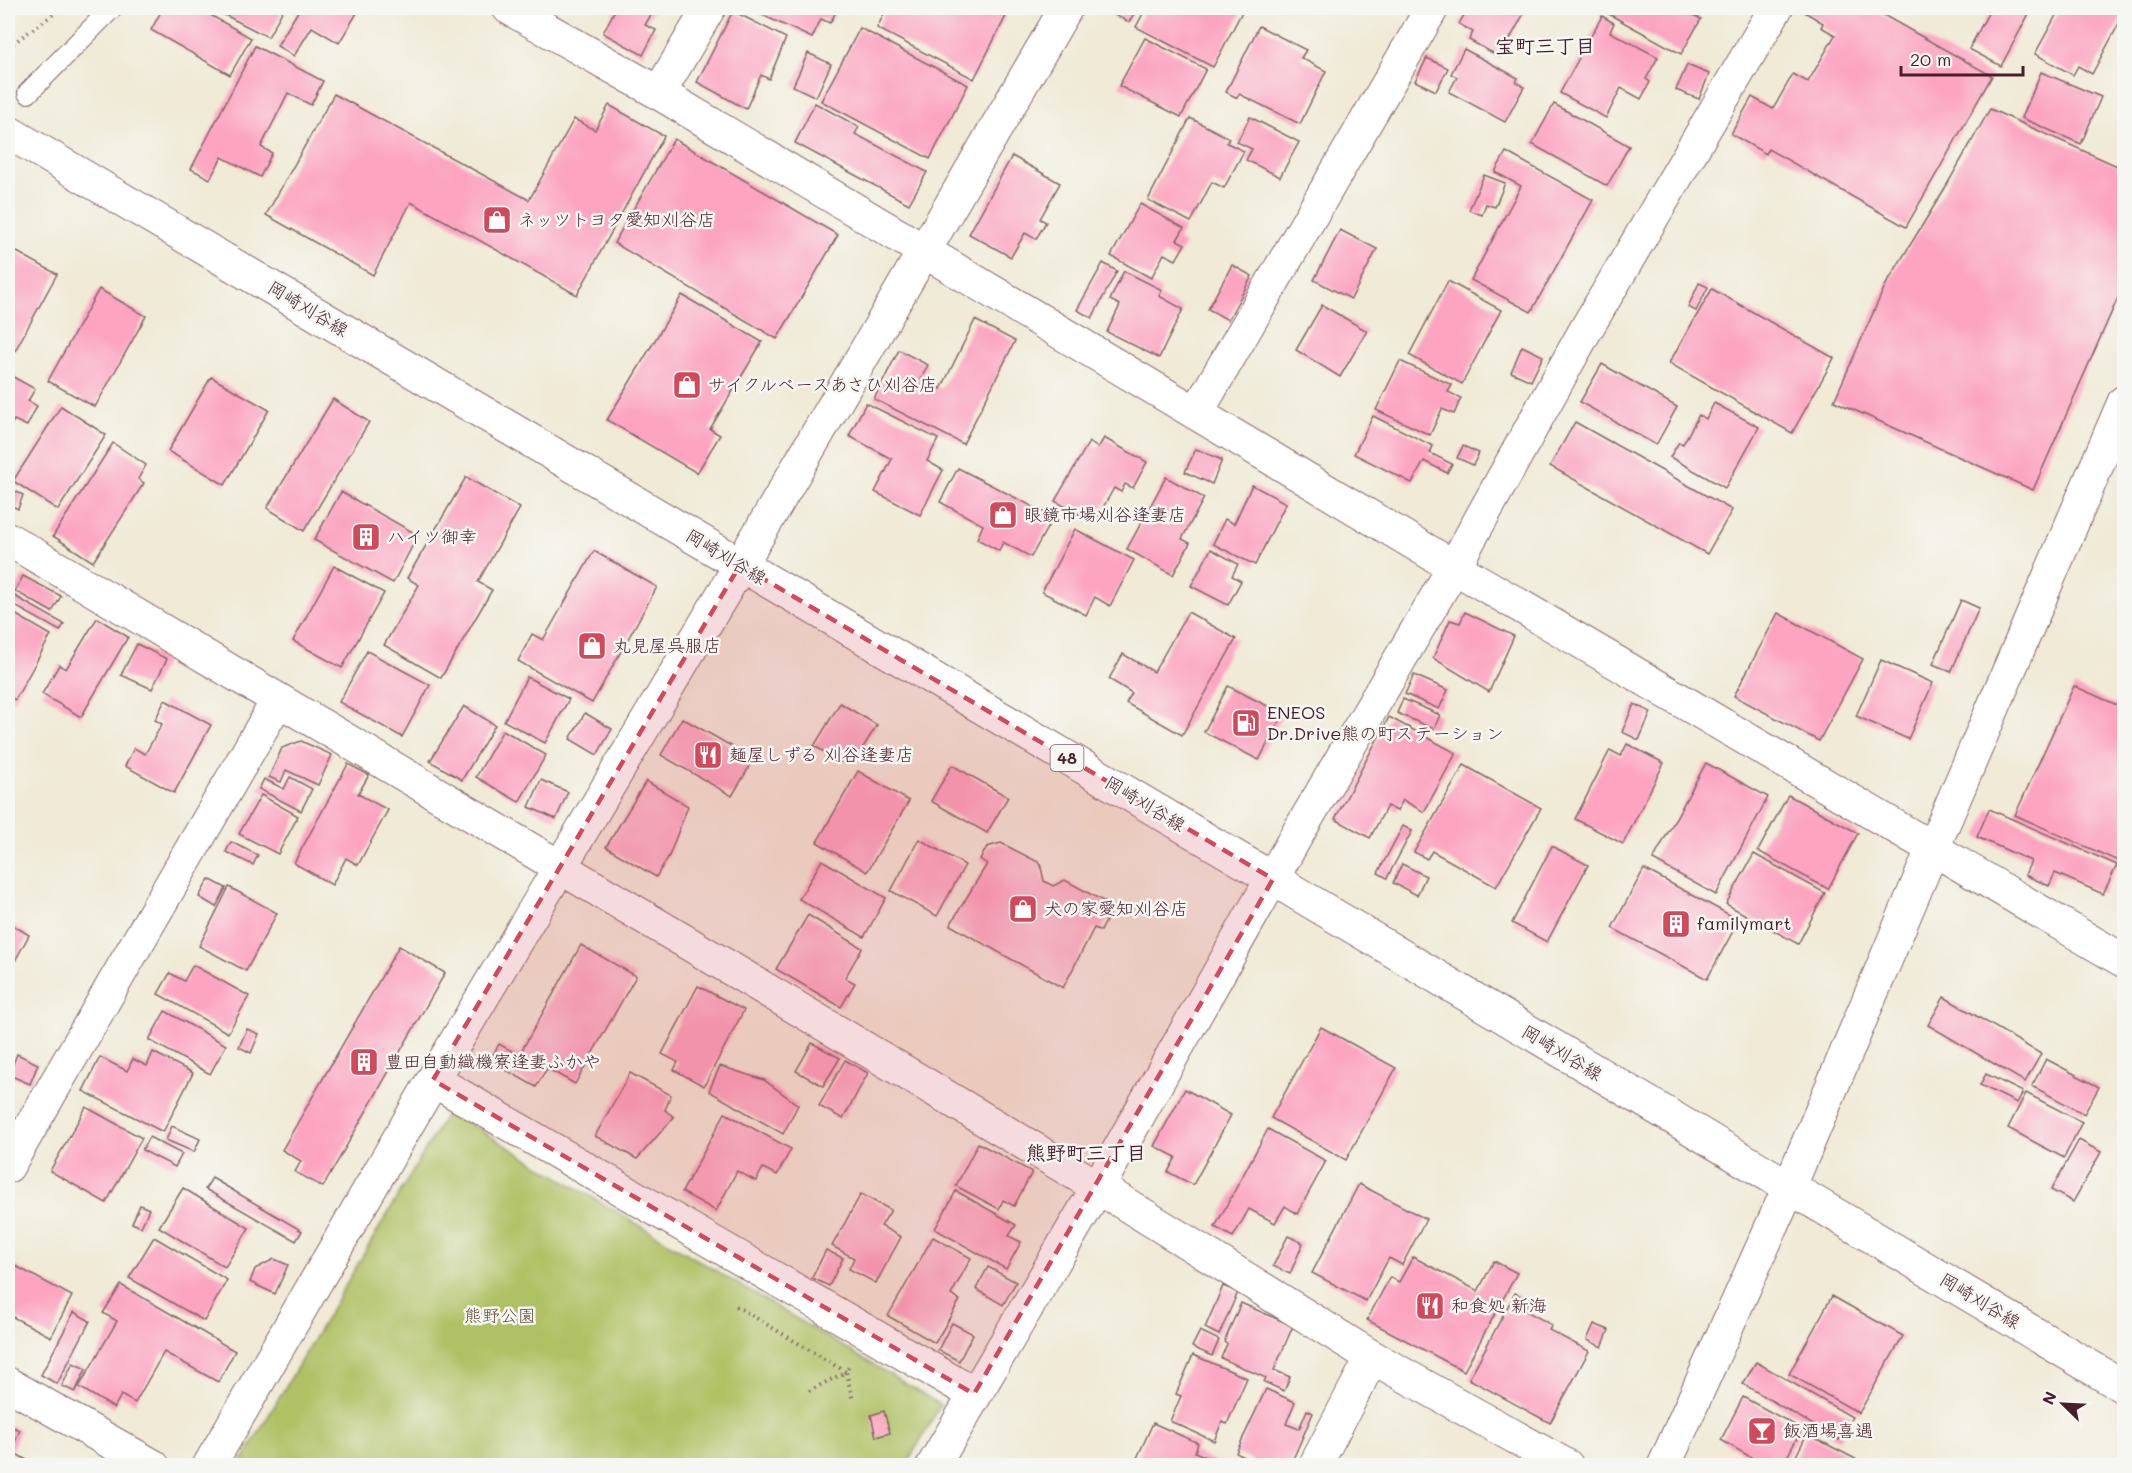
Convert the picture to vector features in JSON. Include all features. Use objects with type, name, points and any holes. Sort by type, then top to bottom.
[{"type":"street","points":[[509,8],[659,93],[1454,567],[2124,962]]},
{"type":"street","points":[[659,93],[709,8]]},
{"type":"street","points":[[209,1466],[433,1080],[925,253],[1066,8]]},
{"type":"street","points":[[1197,412],[1432,8]]},
{"type":"street","points":[[933,1466],[1098,1187],[1294,840],[1454,567],[1585,331],[1776,8]]},
{"type":"street","name":"岡崎刈谷線","points":[[8,132],[1273,879],[2124,1387]]},
{"type":"street","points":[[1664,1466],[1789,1188],[2124,402]]},
{"type":"street","points":[[9,542],[1098,1187],[1371,1357],[1567,1466]]},
{"type":"street","points":[[8,1166],[278,700]]},
{"type":"street","points":[[433,1080],[975,1394]]},
{"type":"street","points":[[1315,1466],[1371,1357]]},
{"type":"street","points":[[8,1384],[153,1466]]},
{"type":"lane","points":[[28,93],[112,8]]},
{"type":"path","points":[[8,47],[62,8]]},
{"type":"path","points":[[808,1391],[846,1372],[853,1401]]},
{"type":"highlighted area","points":[[740,565],[1273,879],[974,1394],[433,1080]]},
{"type":"green space","name":"熊野公園","points":[[448,1111],[941,1405],[906,1465],[239,1466]]},
{"type":"building","points":[[163,8],[198,8],[251,38],[230,75],[151,30]]},
{"type":"building","points":[[211,8],[284,8],[268,37]]},
{"type":"building","points":[[300,8],[360,8],[339,43],[312,27],[294,56],[277,46]]},
{"type":"building","points":[[616,8],[655,8],[645,25],[656,30],[643,55],[603,33]]},
{"type":"building","points":[[747,8],[838,8],[830,23],[821,19],[812,38]]},
{"type":"building","points":[[887,8],[989,8],[1006,16],[974,79],[877,28]]},
{"type":"building","points":[[1100,8],[1137,8],[1129,22]]},
{"type":"building","points":[[1146,8],[1244,8],[1213,67],[1136,27]]},
{"type":"building","points":[[1468,8],[1527,8],[1500,57],[1469,40],[1473,32],[1459,24]]},
{"type":"building","points":[[1608,8],[1680,8],[1701,19],[1681,54],[1605,12]]},
{"type":"building","points":[[1805,8],[1871,8],[1992,76],[1906,227],[1768,149],[1766,154],[1731,134],[1752,97],[1773,109],[1793,74],[1808,82],[1835,35],[1821,27],[1823,23],[1803,11]]},
{"type":"building","points":[[1991,8],[2032,8],[2001,66],[1969,49]]},
{"type":"building","points":[[2060,8],[2113,8],[2124,14],[2092,74],[2078,66],[2073,75],[2035,54]]},
{"type":"building","points":[[733,11],[786,38],[769,79],[761,75],[746,109],[697,82]]},
{"type":"building","points":[[1602,16],[1614,23],[1610,32],[1658,57],[1646,79],[1650,82],[1641,99],[1621,88],[1606,118],[1560,93]]},
{"type":"building","points":[[1259,26],[1306,50],[1301,58],[1326,71],[1300,124],[1239,94],[1237,98],[1226,92]]},
{"type":"building","points":[[860,28],[968,85],[930,159],[821,101]]},
{"type":"building","points":[[1145,38],[1206,69],[1181,117],[1119,86]]},
{"type":"building","points":[[255,46],[323,81],[311,105],[288,93],[261,147],[272,153],[260,177],[222,157],[210,179],[191,169]]},
{"type":"building","points":[[1464,49],[1518,78],[1516,82],[1524,87],[1505,122],[1449,92],[1457,77],[1451,74]]},
{"type":"building","points":[[808,53],[831,64],[816,97],[793,86]]},
{"type":"building","points":[[1427,58],[1448,68],[1436,91],[1415,81]]},
{"type":"building","points":[[1687,65],[1709,74],[1699,99],[1676,90]]},
{"type":"building","points":[[2041,72],[2101,97],[2081,144],[2022,118]]},
{"type":"building","points":[[334,94],[529,200],[574,119],[595,130],[609,105],[664,136],[577,295],[411,202],[373,275],[266,215]]},
{"type":"building","points":[[815,103],[859,127],[855,134],[927,172],[909,204],[795,143]]},
{"type":"building","points":[[1554,104],[1629,146],[1607,186],[1532,144]]},
{"type":"building","points":[[1990,109],[2124,169],[2124,284],[2033,490],[1834,401],[1885,286]]},
{"type":"building","points":[[1250,117],[1299,142],[1280,177],[1246,160],[1252,149],[1237,142]]},
{"type":"building","points":[[1190,118],[1229,138],[1227,143],[1244,151],[1224,188],[1212,182],[1191,222],[1148,200]]},
{"type":"building","points":[[674,139],[838,235],[777,339],[614,243]]},
{"type":"building","points":[[1506,152],[1593,200],[1531,312],[1471,280],[1521,186],[1495,172]]},
{"type":"building","points":[[1012,156],[1060,183],[1040,219],[1046,222],[1036,239],[1025,233],[1011,257],[969,234]]},
{"type":"building","points":[[1484,175],[1505,183],[1495,207],[1486,204],[1482,215],[1469,210]]},
{"type":"building","points":[[1140,204],[1184,228],[1177,240],[1185,244],[1176,260],[1164,254],[1151,278],[1111,256]]},
{"type":"building","points":[[1340,230],[1377,249],[1351,299],[1314,280]]},
{"type":"building","points":[[8,247],[57,274],[15,351],[8,346]]},
{"type":"building","points":[[1103,263],[1117,271],[1092,318],[1077,310]]},
{"type":"building","points":[[1232,265],[1252,276],[1228,320],[1208,309]]},
{"type":"building","points":[[1124,271],[1162,290],[1159,296],[1183,309],[1159,358],[1107,332],[1120,305],[1110,300]]},
{"type":"building","points":[[1448,281],[1501,310],[1462,384],[1409,355]]},
{"type":"building","points":[[1699,283],[1708,287],[1696,311],[1688,307]]},
{"type":"building","points":[[99,289],[146,316],[95,407],[48,381]]},
{"type":"building","points":[[1712,289],[1834,358],[1792,433],[1669,363]]},
{"type":"building","points":[[682,295],[762,342],[710,429],[720,435],[697,473],[607,420]]},
{"type":"building","points":[[1322,305],[1367,331],[1340,377],[1296,350]]},
{"type":"building","points":[[975,320],[1015,341],[963,444],[874,399],[899,350],[928,365],[921,379],[941,389]]},
{"type":"building","points":[[1522,346],[1543,356],[1531,381],[1511,372]]},
{"type":"building","points":[[1400,361],[1452,385],[1448,392],[1461,398],[1454,414],[1442,409],[1430,435],[1376,410]]},
{"type":"building","points":[[1602,364],[1677,407],[1656,445],[1580,402]]},
{"type":"building","points":[[8,374],[35,389],[28,401],[37,406],[27,426],[14,420],[8,428]]},
{"type":"building","points":[[211,377],[269,410],[225,485],[168,451]]},
{"type":"building","points":[[333,399],[369,422],[304,531],[267,508]]},
{"type":"building","points":[[866,403],[938,439],[927,461],[943,470],[920,515],[875,492],[892,459],[849,436]]},
{"type":"building","points":[[1714,403],[1759,427],[1725,488],[1670,457],[1679,442],[1683,444],[1699,415],[1706,419]]},
{"type":"building","points":[[61,406],[106,435],[58,510],[13,481]]},
{"type":"building","points":[[1373,416],[1433,446],[1430,453],[1452,464],[1447,473],[1424,461],[1412,483],[1354,454]]},
{"type":"building","points":[[1575,422],[1732,510],[1707,554],[1550,466]]},
{"type":"building","points":[[1104,438],[1147,462],[1133,488],[1125,484],[1121,492],[1114,488],[1094,523],[1055,501],[1089,442],[1098,448]]},
{"type":"building","points":[[113,443],[146,465],[138,479],[144,483],[93,562],[53,536]]},
{"type":"building","points":[[1463,446],[1479,453],[1473,465],[1457,458]]},
{"type":"building","points":[[1196,449],[1222,460],[1212,484],[1185,472]]},
{"type":"building","points":[[958,468],[1053,517],[1031,557],[1003,542],[999,551],[977,539],[983,525],[940,502]]},
{"type":"building","points":[[466,477],[520,508],[478,582],[492,590],[441,678],[384,645],[419,585],[407,578]]},
{"type":"building","points":[[1166,477],[1204,498],[1182,539],[1190,543],[1173,575],[1127,549]]},
{"type":"building","points":[[1252,485],[1286,503],[1255,565],[1213,544],[1225,519],[1234,524]]},
{"type":"building","points":[[8,488],[23,495],[18,509],[8,504]]},
{"type":"building","name":"ハイツ御幸","points":[[341,492],[418,535],[393,583],[314,540]]},
{"type":"building","points":[[1075,529],[1134,560],[1110,606],[1095,597],[1086,615],[1042,592]]},
{"type":"building","points":[[1211,549],[1238,564],[1232,576],[1241,581],[1228,605],[1191,586]]},
{"type":"building","points":[[594,551],[657,587],[592,703],[518,661],[532,634],[543,640]]},
{"type":"building","points":[[334,566],[384,593],[342,668],[293,641]]},
{"type":"building","points":[[23,576],[61,596],[52,612],[15,591]]},
{"type":"building","points":[[11,594],[64,624],[60,631],[8,602]]},
{"type":"building","points":[[1961,600],[1979,608],[1951,672],[1933,664]]},
{"type":"building","points":[[8,610],[51,635],[15,700],[8,696]]},
{"type":"building","points":[[1188,612],[1236,639],[1182,735],[1126,703],[1132,693],[1109,679],[1123,654],[1154,672]]},
{"type":"building","points":[[1465,612],[1514,636],[1489,692],[1433,658],[1450,620],[1460,623]]},
{"type":"building","points":[[1778,613],[1863,659],[1819,741],[1734,696]]},
{"type":"building","points":[[97,618],[128,637],[81,717],[42,694],[59,665],[66,669]]},
{"type":"building","points":[[137,644],[167,659],[152,689],[121,675]]},
{"type":"building","points":[[367,651],[430,685],[402,737],[339,702]]},
{"type":"building","points":[[1881,660],[1933,683],[1908,739],[1856,716]]},
{"type":"building","points":[[1414,675],[1448,690],[1439,709],[1405,694]]},
{"type":"building","points":[[527,677],[569,699],[545,743],[504,721]]},
{"type":"building","points":[[1228,686],[1283,714],[1259,760],[1204,732]]},
{"type":"building","points":[[2074,686],[2124,708],[2124,852],[2122,851],[2118,861],[2015,815]]},
{"type":"building","points":[[1403,699],[1440,715],[1434,729],[1397,713]]},
{"type":"building","points":[[165,700],[211,725],[174,793],[125,766],[134,748],[145,754],[162,724],[155,720]]},
{"type":"building","points":[[840,703],[877,725],[854,762],[844,756],[841,762],[814,746]]},
{"type":"building","points":[[1634,704],[1651,712],[1639,740],[1622,732]]},
{"type":"building","points":[[464,706],[495,725],[462,780],[430,761]]},
{"type":"building","points":[[585,713],[612,729],[597,755],[570,739]]},
{"type":"building","points":[[1389,717],[1456,753],[1424,812],[1403,800],[1397,811],[1387,806],[1370,838],[1335,819]]},
{"type":"building","points":[[682,718],[754,759],[732,796],[661,755]]},
{"type":"building","points":[[503,730],[546,755],[519,802],[476,777]]},
{"type":"building","points":[[301,741],[332,755],[318,785],[286,770],[281,782],[269,777],[282,748]]},
{"type":"building","points":[[1627,744],[1664,763],[1623,844],[1575,819],[1610,750],[1621,756]]},
{"type":"building","points":[[1706,763],[1768,797],[1716,895],[1653,860]]},
{"type":"building","points":[[348,764],[369,775],[358,794],[388,810],[358,865],[346,858],[332,885],[294,863]]},
{"type":"building","points":[[952,765],[1008,797],[987,833],[931,801]]},
{"type":"building","points":[[1464,765],[1541,808],[1496,887],[1432,851],[1427,859],[1414,852]]},
{"type":"building","points":[[858,771],[909,801],[867,872],[817,842]]},
{"type":"building","points":[[290,777],[312,789],[301,811],[259,789],[264,779],[284,789]]},
{"type":"building","points":[[541,780],[568,792],[556,819],[529,807]]},
{"type":"building","points":[[646,781],[688,806],[669,856],[656,877],[606,847]]},
{"type":"building","points":[[261,795],[298,816],[278,854],[239,834]]},
{"type":"building","points":[[1788,795],[1858,833],[1828,889],[1758,851]]},
{"type":"building","points":[[1989,809],[2117,865],[2103,894],[2055,873],[2049,886],[2025,875],[2031,861],[1977,837]]},
{"type":"building","points":[[1403,826],[1412,831],[1387,878],[1378,873]]},
{"type":"building","points":[[919,839],[965,865],[937,916],[891,891]]},
{"type":"building","points":[[231,842],[258,855],[253,865],[226,852]]},
{"type":"building","points":[[1001,843],[1040,863],[1044,881],[1053,886],[1065,880],[1105,902],[1109,915],[1101,931],[1094,928],[1063,988],[950,925],[987,864],[980,859],[987,847]]},
{"type":"building","points":[[1552,846],[1588,865],[1547,942],[1512,923]]},
{"type":"building","points":[[1754,854],[1825,893],[1798,944],[1726,904]]},
{"type":"building","points":[[822,860],[886,898],[864,937],[799,899]]},
{"type":"building","points":[[1402,864],[1426,876],[1417,895],[1393,883]]},
{"type":"building","name":"familymart","points":[[1644,869],[1739,920],[1707,979],[1612,928]]},
{"type":"building","points":[[209,879],[226,888],[216,907],[199,897]]},
{"type":"building","points":[[229,887],[277,913],[246,971],[199,946]]},
{"type":"building","points":[[808,915],[862,948],[845,978],[855,983],[841,1007],[776,969]]},
{"type":"building","points":[[8,922],[29,935],[8,974]]},
{"type":"building","points":[[581,945],[636,976],[575,1084],[547,1068],[536,1087],[490,1061],[499,1044],[519,1055]]},
{"type":"building","name":"豊田自動織機寮逢妻ふかや","points":[[399,946],[445,973],[323,1187],[295,1172],[301,1161],[282,1150]]},
{"type":"building","points":[[193,965],[249,996],[228,1033],[158,994],[170,973],[184,981]]},
{"type":"building","points":[[698,986],[744,1010],[704,1086],[674,1070],[678,1062],[662,1054]]},
{"type":"building","points":[[1944,997],[2041,1054],[2025,1082],[1928,1025]]},
{"type":"building","points":[[165,1011],[226,1045],[210,1074],[149,1040]]},
{"type":"building","points":[[1321,1027],[1396,1068],[1346,1160],[1271,1118]]},
{"type":"building","points":[[247,1029],[259,1034],[251,1053],[239,1047]]},
{"type":"building","points":[[812,1043],[840,1058],[823,1086],[796,1071]]},
{"type":"building","points":[[153,1052],[193,1073],[163,1132],[83,1091],[100,1057],[127,1071],[133,1059],[147,1066]]},
{"type":"building","points":[[17,1054],[38,1064],[30,1084],[9,1075]]},
{"type":"building","points":[[2046,1059],[2099,1087],[2084,1114],[2032,1086]]},
{"type":"building","points":[[845,1060],[868,1073],[843,1119],[819,1106]]},
{"type":"building","points":[[720,1066],[764,1080],[798,1105],[783,1134],[709,1091]]},
{"type":"building","points":[[630,1073],[671,1095],[665,1110],[674,1117],[637,1159],[595,1136]]},
{"type":"building","points":[[1986,1074],[2023,1092],[2017,1103],[1980,1085]]},
{"type":"building","points":[[1185,1089],[1231,1115],[1193,1185],[1168,1172],[1176,1157],[1154,1146]]},
{"type":"building","points":[[2026,1093],[2082,1122],[2064,1158],[2008,1128]]},
{"type":"building","points":[[86,1107],[142,1138],[106,1203],[50,1171]]},
{"type":"building","points":[[725,1113],[791,1149],[777,1175],[763,1168],[756,1181],[737,1171],[716,1211],[682,1192]]},
{"type":"building","points":[[172,1126],[200,1139],[194,1152],[166,1140]]},
{"type":"building","points":[[1268,1129],[1326,1161],[1297,1214],[1285,1206],[1275,1223],[1249,1209],[1233,1237],[1215,1227]]},
{"type":"building","points":[[149,1137],[182,1154],[175,1167],[142,1150]]},
{"type":"building","points":[[2079,1140],[2101,1152],[2073,1202],[2051,1190]]},
{"type":"building","points":[[978,1143],[1032,1172],[1014,1206],[1003,1200],[999,1209],[956,1186]]},
{"type":"building","points":[[212,1178],[302,1231],[296,1241],[205,1189]]},
{"type":"building","points":[[1359,1184],[1426,1219],[1402,1265],[1389,1258],[1366,1301],[1312,1273]]},
{"type":"building","points":[[183,1188],[249,1228],[225,1267],[159,1227]]},
{"type":"building","points":[[956,1191],[1016,1225],[1009,1236],[1021,1242],[1006,1269],[935,1229]]},
{"type":"building","points":[[861,1194],[891,1210],[881,1226],[901,1237],[876,1283],[849,1269],[854,1258],[832,1246]]},
{"type":"building","points":[[140,1205],[149,1209],[141,1227],[132,1223]]},
{"type":"building","points":[[1288,1236],[1303,1243],[1290,1274],[1273,1266]]},
{"type":"building","points":[[154,1237],[227,1280],[204,1321],[129,1278]]},
{"type":"building","points":[[933,1237],[971,1258],[951,1295],[960,1300],[935,1343],[888,1316]]},
{"type":"building","points":[[826,1250],[843,1258],[829,1286],[812,1278]]},
{"type":"building","points":[[1413,1257],[1478,1291],[1494,1261],[1517,1273],[1464,1371],[1367,1320],[1390,1277],[1399,1282]]},
{"type":"building","points":[[274,1259],[288,1265],[275,1294],[250,1282],[255,1269]]},
{"type":"building","points":[[8,1262],[72,1296],[51,1337],[11,1316],[8,1323]]},
{"type":"building","points":[[988,1267],[1016,1282],[1003,1305],[976,1289]]},
{"type":"building","points":[[121,1285],[235,1351],[218,1382],[164,1352],[135,1403],[121,1395],[114,1408],[79,1387],[117,1321],[103,1313]]},
{"type":"building","points":[[1223,1286],[1238,1292],[1219,1335],[1205,1328]]},
{"type":"building","points":[[1515,1293],[1529,1301],[1524,1310],[1552,1325],[1549,1330],[1589,1351],[1550,1423],[1469,1379]]},
{"type":"building","points":[[1832,1296],[1903,1336],[1859,1413],[1789,1374]]},
{"type":"building","points":[[1241,1303],[1293,1326],[1274,1370],[1290,1377],[1284,1391],[1264,1382],[1266,1378],[1221,1358],[1227,1344],[1224,1342]]},
{"type":"building","points":[[74,1312],[90,1321],[57,1384],[41,1375]]},
{"type":"building","points":[[952,1323],[973,1334],[959,1361],[938,1350]]},
{"type":"building","points":[[1594,1324],[1609,1330],[1602,1347],[1587,1340]]},
{"type":"building","points":[[1200,1331],[1219,1340],[1212,1356],[1192,1347]]},
{"type":"building","points":[[1193,1355],[1247,1378],[1227,1424],[1222,1422],[1214,1441],[1170,1421],[1181,1396],[1176,1394]]},
{"type":"building","points":[[1756,1362],[1852,1417],[1839,1440],[1743,1384]]},
{"type":"building","points":[[73,1363],[86,1369],[75,1392],[62,1386]]},
{"type":"building","points":[[1266,1389],[1295,1402],[1286,1424],[1299,1429],[1307,1410],[1313,1413],[1290,1466],[1263,1466],[1236,1453]]},
{"type":"building","points":[[1743,1397],[1802,1429],[1782,1466],[1766,1466],[1721,1440]]},
{"type":"building","points":[[884,1411],[890,1433],[876,1437],[871,1415]]},
{"type":"building","points":[[1153,1423],[1198,1443],[1195,1452],[1226,1466],[1150,1466],[1151,1464],[1137,1458]]},
{"type":"building","points":[[8,1425],[20,1430],[8,1459]]},
{"type":"building","points":[[1807,1434],[1869,1466],[1791,1466]]},
{"type":"building","points":[[18,1455],[37,1466],[12,1466]]},
{"type":"place","name":"ネッツトヨタ愛知刈谷店","points":[[497,220]]},
{"type":"place","name":"サイクルベースあさひ刈谷店","points":[[687,385]]},
{"type":"place","name":"眼鏡市場刈谷逢妻店","points":[[1003,515]]},
{"type":"place","name":"ハイツ御幸","points":[[366,537]]},
{"type":"place","name":"丸見屋呉服店","points":[[592,646]]},
{"type":"place","name":"ENEOS Dr.Drive熊の町ステーション","points":[[1246,723]]},
{"type":"place","name":"麺屋しずる 刈谷逢妻店","points":[[708,755]]},
{"type":"place","name":"犬の家愛知刈谷店","points":[[1023,909]]},
{"type":"place","name":"familymart","points":[[1676,924]]},
{"type":"place","name":"豊田自動織機寮逢妻ふかや","points":[[364,1062]]},
{"type":"place","name":"和食処 新海","points":[[1430,1306]]},
{"type":"place","name":"飯酒場喜遇","points":[[1762,1431]]},
{"type":"district","name":"宝町三丁目","points":[[1545,46]]},
{"type":"district","name":"熊野町三丁目","points":[[1086,1153]]}]
